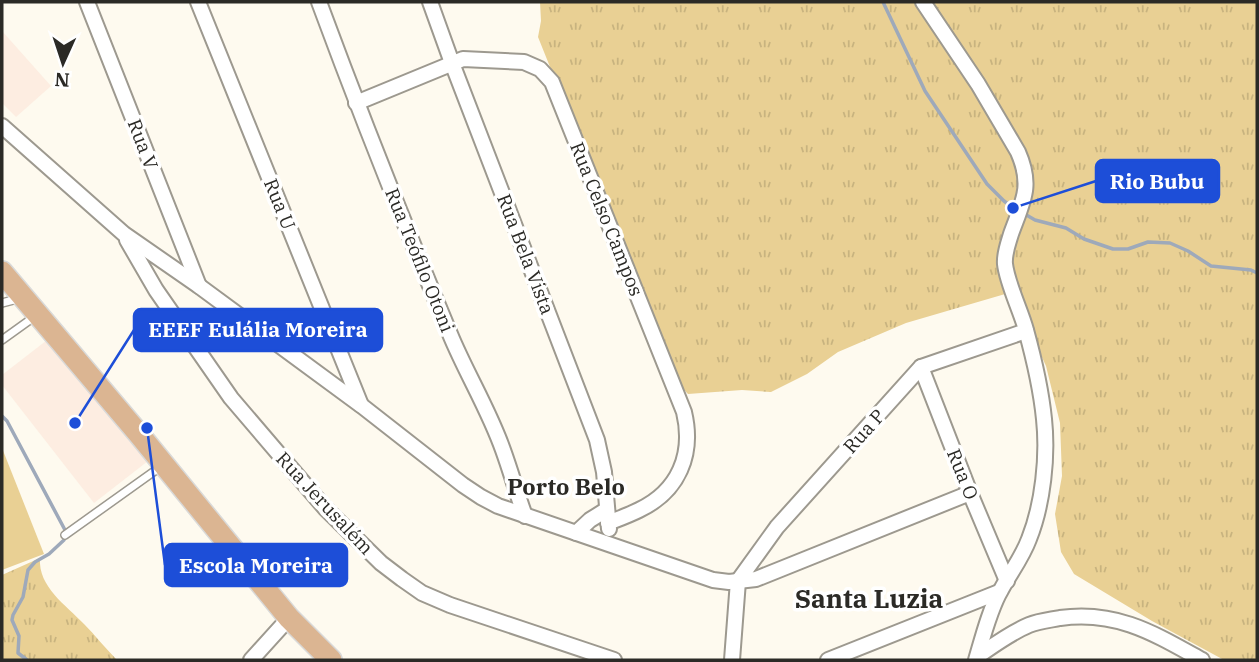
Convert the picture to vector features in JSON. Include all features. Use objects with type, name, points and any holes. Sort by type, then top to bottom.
[{"type":"main road","points":[[2,271],[289,618],[331,660]]},
{"type":"street","name":"Rua V","points":[[87,2],[199,286]]},
{"type":"street","name":"Rua U","points":[[198,2],[362,406]]},
{"type":"street","name":"Rua Teófilo Otoni","points":[[319,2],[356,103],[451,337],[496,431],[525,516]]},
{"type":"street","name":"Rua Bela Vista","points":[[430,2],[597,440],[604,472],[611,544]]},
{"type":"street","points":[[923,2],[978,84],[1023,164],[1027,178],[1025,195],[1007,246],[1005,266],[1027,331],[1042,400],[1045,422],[1041,494],[1035,523],[1025,550],[1003,586],[977,658]]},
{"type":"street","name":"Rua Celso Campos","points":[[356,103],[463,59],[524,62],[540,69],[552,82],[684,412],[688,438],[687,451],[678,475],[661,496],[638,511],[607,516]]},
{"type":"street","points":[[2,126],[124,234],[362,406],[472,491],[498,506],[713,580],[738,581],[756,579],[970,493]]},
{"type":"street","name":"Rua Jerusalém","points":[[124,234],[156,290],[231,398],[325,508],[381,563],[422,593],[450,606],[614,660]]},
{"type":"street","name":"Rua P","points":[[738,581],[777,527],[921,367],[1027,331]]},
{"type":"street","name":"Rua O","points":[[921,367],[1003,586]]},
{"type":"street","points":[[576,533],[590,520],[607,516]]},
{"type":"street","points":[[732,660],[738,581]]},
{"type":"street","points":[[828,660],[1003,586]]},
{"type":"street","points":[[977,658],[1011,634],[1031,624],[1091,616],[1142,628],[1202,660]]},
{"type":"street","points":[[251,660],[289,618]]},
{"type":"lane","points":[[2,303],[23,297]]},
{"type":"lane","points":[[2,340],[38,314]]},
{"type":"lane","points":[[65,535],[163,464]]},
{"type":"shaded area","points":[[2,31],[51,86],[16,117],[2,103]]},
{"type":"shaded area","points":[[51,337],[148,461],[94,503],[2,385],[2,375]]},
{"type":"green space","points":[[540,2],[1257,2],[1257,660],[1224,660],[1074,574],[1061,552],[1055,514],[1062,476],[1060,423],[1046,366],[1012,292],[906,323],[838,352],[807,374],[771,392],[742,390],[688,394],[676,381],[538,37]]},
{"type":"green space","points":[[2,448],[44,554],[2,570]]},
{"type":"green space","points":[[40,558],[48,587],[117,660],[2,660],[2,575]]},
{"type":"waterway","points":[[883,2],[925,91],[987,184],[1016,210]]},
{"type":"waterway","points":[[1023,213],[1113,249],[1128,249],[1148,242],[1170,243],[1211,266],[1257,273]]},
{"type":"waterway","points":[[2,416],[65,530],[64,540],[28,570],[23,597],[13,615],[12,620],[19,636],[18,653],[27,660]]},
{"type":"place","name":"Rio Bubu","points":[[1013,208]]},
{"type":"place","name":"EEEF Eulália Moreira","points":[[75,423]]},
{"type":"place","name":"Escola Moreira","points":[[147,428]]},
{"type":"district","name":"Porto Belo","points":[[566,487]]},
{"type":"district","name":"Santa Luzia","points":[[869,599]]}]
